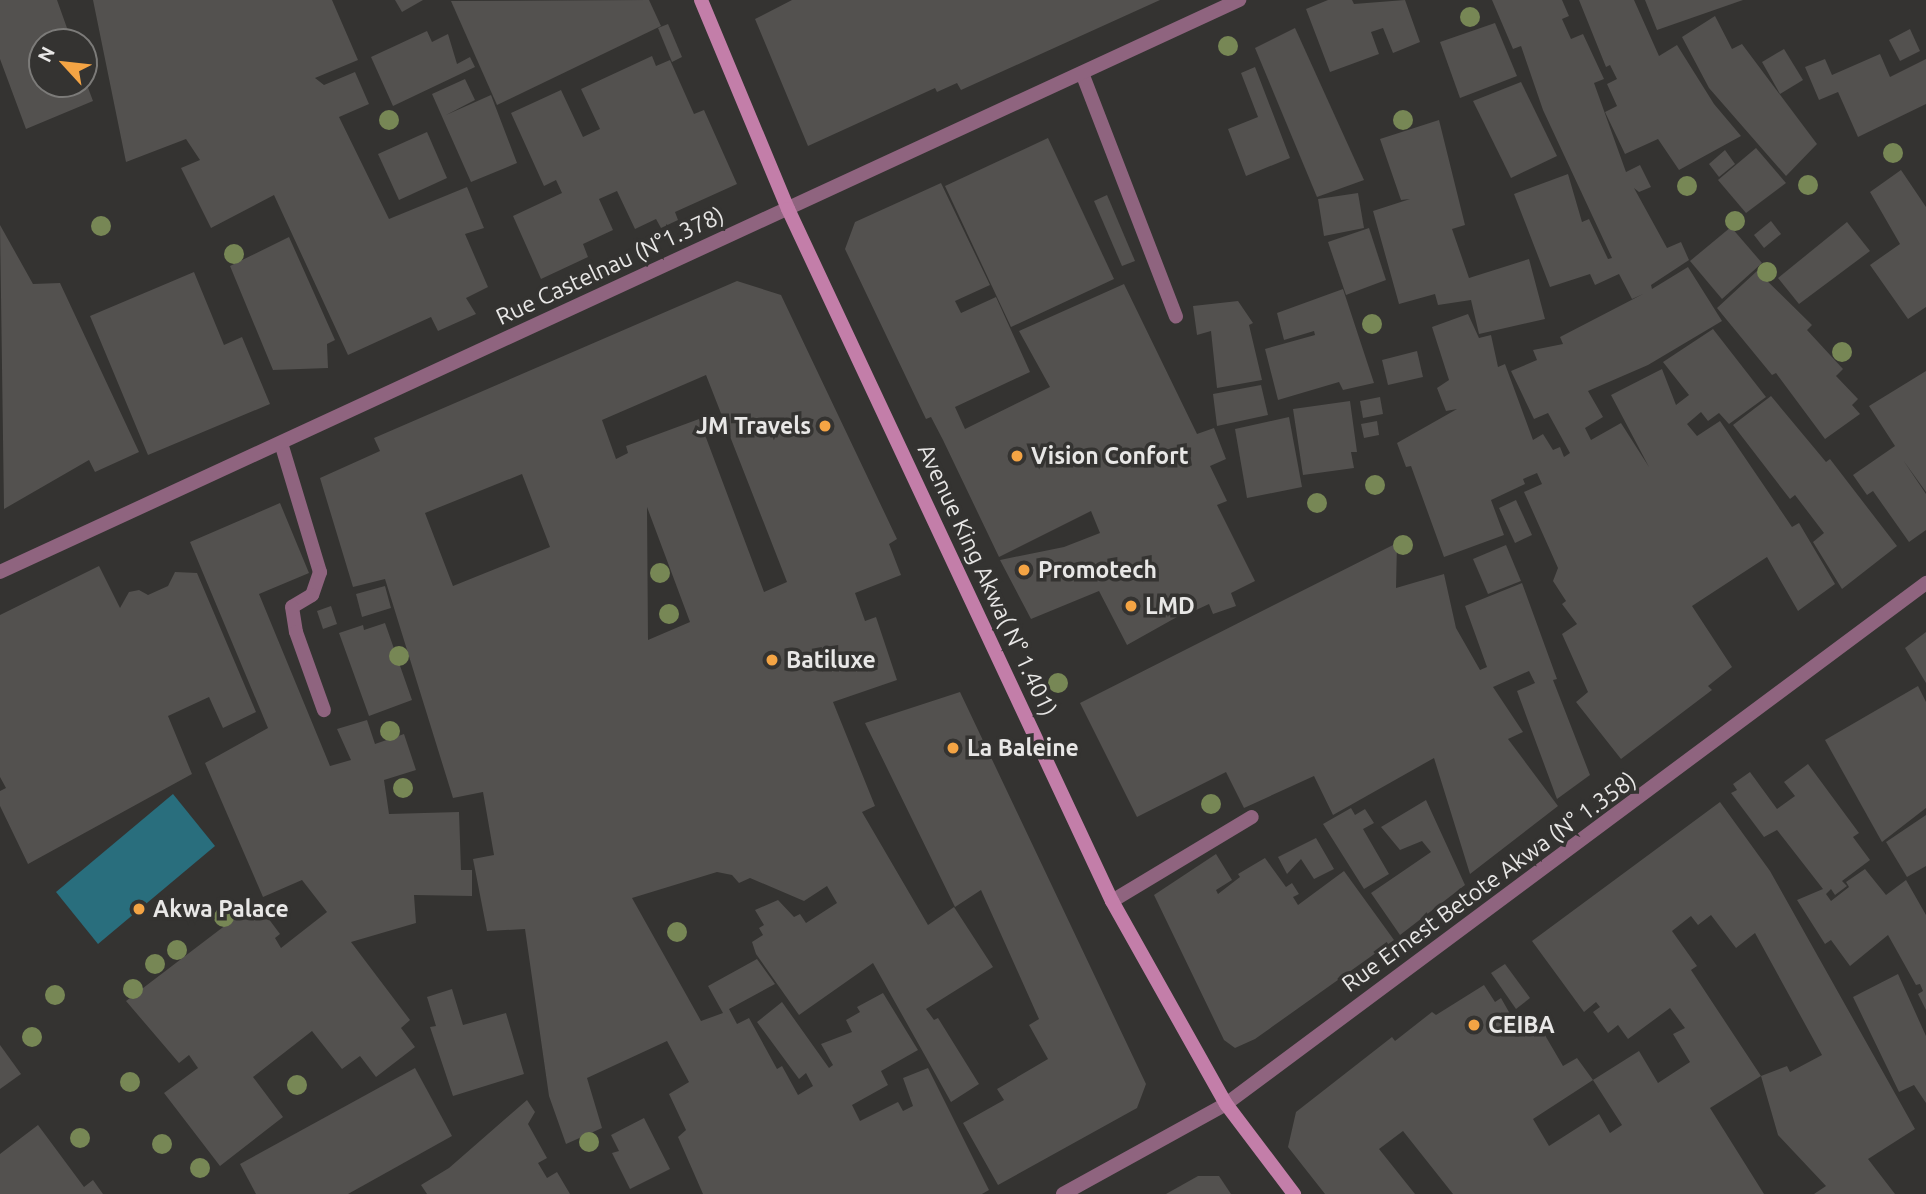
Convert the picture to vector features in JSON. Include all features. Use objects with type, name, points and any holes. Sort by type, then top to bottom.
[{"type":"street","name":"Avenue King Akwa( N° 1.401)","points":[[701,0],[788,209],[1112,901],[1226,1104],[1294,1194]]},
{"type":"street","name":"Rue Castelnau (N°1.378)","points":[[0,572],[1239,0]]},
{"type":"street","points":[[1082,73],[1176,316]]},
{"type":"street","points":[[281,443],[320,572],[312,595],[292,607],[296,632],[324,710]]},
{"type":"street","name":"Rue Ernest Betote Akwa (N° 1.358)","points":[[1063,1194],[1226,1104],[1926,583]]},
{"type":"street","points":[[1112,901],[1252,817]]},
{"type":"water","points":[[173,794],[215,846],[98,944],[56,892]]},
{"type":"building","points":[[0,0],[57,0],[67,28],[28,28],[28,98],[92,98],[93,101],[26,129],[0,59]]},
{"type":"building","points":[[93,0],[332,0],[358,60],[315,78],[324,85],[355,72],[369,104],[339,117],[389,219],[467,187],[484,228],[465,234],[488,287],[466,298],[476,314],[438,331],[431,317],[348,355],[274,195],[211,228],[181,168],[200,160],[186,139],[126,162]]},
{"type":"building","points":[[395,0],[423,0],[402,12]]},
{"type":"building","points":[[649,0],[661,26],[497,105],[451,1]]},
{"type":"building","points":[[792,0],[1160,0],[961,90],[957,83],[937,92],[935,88],[808,146],[755,19]]},
{"type":"building","points":[[1328,0],[1352,0],[1354,4],[1405,0],[1420,42],[1393,53],[1383,28],[1371,32],[1379,54],[1330,72],[1306,9]]},
{"type":"building","points":[[1492,0],[1562,0],[1569,16],[1562,19],[1571,39],[1583,34],[1604,79],[1594,83],[1626,172],[1640,165],[1651,187],[1639,192],[1634,188],[1667,248],[1681,242],[1689,260],[1651,285],[1652,289],[1688,267],[1722,321],[1648,365],[1588,391],[1603,417],[1585,428],[1591,440],[1621,423],[1649,467],[1611,395],[1662,369],[1676,405],[1689,395],[1663,362],[1713,329],[1766,397],[1729,424],[1719,413],[1708,421],[1701,412],[1687,424],[1697,436],[1720,421],[1792,527],[1799,523],[1835,584],[1798,611],[1767,557],[1692,606],[1732,667],[1708,686],[1712,690],[1621,759],[1576,702],[1588,692],[1562,634],[1577,624],[1562,604],[1566,601],[1553,581],[1558,568],[1524,492],[1542,484],[1537,473],[1523,479],[1525,484],[1491,500],[1504,535],[1444,557],[1411,466],[1406,467],[1397,443],[1457,409],[1446,411],[1437,388],[1449,380],[1432,327],[1468,314],[1479,338],[1491,335],[1498,367],[1505,364],[1533,440],[1543,434],[1553,450],[1560,447],[1564,457],[1570,453],[1548,413],[1534,419],[1511,371],[1537,360],[1533,350],[1563,344],[1560,337],[1643,294],[1632,299],[1619,274],[1595,285],[1590,274],[1550,287],[1514,194],[1568,174],[1582,222],[1589,219],[1608,259],[1612,258],[1543,110],[1521,46],[1513,49]]},
{"type":"building","points":[[1579,0],[1634,0],[1659,56],[1677,45],[1714,104],[1741,136],[1679,170],[1658,139],[1625,154],[1605,112],[1617,106],[1607,84],[1617,79],[1610,65],[1606,67]]},
{"type":"building","points":[[1645,0],[1743,0],[1657,30]]},
{"type":"building","points":[[1715,16],[1732,49],[1742,44],[1817,144],[1786,176],[1709,88],[1682,37]]},
{"type":"building","points":[[1495,23],[1517,76],[1460,98],[1440,42]]},
{"type":"building","points":[[668,24],[682,57],[672,62],[658,28]]},
{"type":"building","points":[[1295,28],[1364,180],[1317,197],[1255,48]]},
{"type":"building","points":[[1910,29],[1920,51],[1900,61],[1889,40]]},
{"type":"building","points":[[427,31],[432,42],[448,34],[457,64],[470,57],[475,67],[393,106],[371,57]]},
{"type":"building","points":[[1784,49],[1803,80],[1780,94],[1762,62]]},
{"type":"building","points":[[1880,54],[1890,77],[1926,59],[1926,104],[1858,137],[1838,92],[1819,100],[1805,67],[1825,59],[1832,75]]},
{"type":"building","points":[[652,56],[656,66],[670,60],[694,114],[704,110],[737,184],[675,212],[678,220],[661,228],[656,219],[635,229],[617,191],[599,199],[613,230],[583,244],[588,257],[541,279],[513,216],[562,193],[556,180],[544,186],[511,113],[561,90],[583,137],[600,129],[581,89]]},
{"type":"building","points":[[1255,67],[1290,158],[1246,176],[1228,129],[1258,117],[1241,73]]},
{"type":"building","points":[[465,79],[475,100],[446,115],[491,95],[517,163],[471,182],[432,94]]},
{"type":"building","points":[[1521,82],[1557,156],[1511,178],[1473,101]]},
{"type":"building","points":[[1439,120],[1465,225],[1452,229],[1469,278],[1529,259],[1545,319],[1479,334],[1471,300],[1438,305],[1435,294],[1399,304],[1373,211],[1410,199],[1401,200],[1380,139]]},
{"type":"building","points":[[427,132],[447,178],[399,200],[378,154]]},
{"type":"building","points":[[1048,138],[1114,279],[1011,327],[945,186]]},
{"type":"building","points":[[1756,148],[1786,183],[1746,213],[1718,180]]},
{"type":"building","points":[[1725,150],[1735,164],[1719,177],[1709,164]]},
{"type":"building","points":[[1901,170],[1926,207],[1926,307],[1908,319],[1870,265],[1900,244],[1870,192]]},
{"type":"building","points":[[941,183],[990,285],[955,301],[961,313],[996,297],[1030,372],[955,407],[965,429],[1050,387],[1019,331],[1124,284],[1197,434],[1214,428],[1226,459],[1210,466],[1227,501],[1217,505],[1255,581],[1231,593],[1236,606],[1213,614],[1209,604],[1194,611],[1193,608],[1127,645],[1099,591],[1031,619],[1000,560],[1064,547],[1100,533],[1091,511],[999,557],[931,417],[926,419],[845,249],[855,222]]},
{"type":"building","points":[[1358,193],[1364,228],[1324,236],[1318,199]]},
{"type":"building","points":[[1107,195],[1135,261],[1122,266],[1094,201]]},
{"type":"building","points":[[1771,221],[1781,234],[1764,248],[1754,235]]},
{"type":"building","points":[[1847,222],[1870,251],[1799,304],[1778,278]]},
{"type":"building","points":[[0,225],[33,284],[60,283],[139,452],[95,472],[89,460],[4,509]]},
{"type":"building","points":[[1731,227],[1762,263],[1722,299],[1690,261]]},
{"type":"building","points":[[1369,228],[1386,280],[1346,295],[1328,242]]},
{"type":"building","points":[[289,237],[335,340],[327,344],[328,368],[273,370],[230,266]]},
{"type":"building","points":[[1757,271],[1812,325],[1807,330],[1843,369],[1836,376],[1858,399],[1852,405],[1860,414],[1825,439],[1776,373],[1772,375],[1717,308]]},
{"type":"building","points":[[194,272],[224,345],[242,337],[270,404],[148,455],[90,316]]},
{"type":"building","points":[[737,281],[781,295],[897,539],[889,544],[901,575],[855,593],[865,621],[876,617],[897,680],[833,702],[875,806],[862,812],[928,925],[954,907],[993,967],[926,1009],[934,1020],[938,1018],[979,1084],[951,1102],[873,963],[799,1015],[756,954],[752,942],[763,935],[759,928],[764,925],[755,910],[778,900],[794,917],[800,914],[806,923],[837,903],[827,886],[804,901],[750,878],[739,883],[732,875],[717,872],[632,898],[701,1021],[723,1013],[708,986],[757,959],[775,984],[729,1009],[737,1024],[749,1018],[777,1069],[782,1066],[798,1095],[813,1086],[806,1073],[799,1079],[757,1022],[782,1002],[829,1068],[833,1065],[821,1044],[852,1032],[846,1020],[860,1012],[857,1007],[883,993],[918,1050],[881,1071],[888,1085],[852,1105],[860,1121],[898,1102],[903,1111],[913,1106],[903,1078],[928,1068],[989,1190],[982,1194],[703,1194],[678,1137],[686,1130],[669,1094],[689,1082],[667,1041],[587,1078],[602,1128],[566,1144],[549,1096],[525,929],[487,931],[473,859],[494,855],[483,792],[453,798],[385,579],[353,587],[320,478],[380,451],[374,438]],"holes":[[[706,375],[787,582],[764,592],[699,419],[626,446],[628,453],[616,459],[602,420]],[[522,474],[550,547],[453,586],[425,513]],[[647,507],[690,622],[648,640]]]},
{"type":"building","points":[[1343,289],[1374,383],[1343,390],[1339,382],[1278,400],[1265,349],[1315,335],[1314,331],[1284,340],[1277,313]]},
{"type":"building","points":[[1238,301],[1253,323],[1249,325],[1262,380],[1217,388],[1211,331],[1197,335],[1193,306]]},
{"type":"building","points":[[1417,351],[1423,377],[1388,385],[1382,360]]},
{"type":"building","points":[[1926,371],[1926,492],[1903,460],[1926,494],[1926,530],[1909,542],[1873,491],[1867,495],[1853,475],[1895,446],[1869,406]]},
{"type":"building","points":[[1261,385],[1268,415],[1217,426],[1213,394]]},
{"type":"building","points":[[1771,396],[1826,462],[1830,459],[1897,546],[1842,589],[1813,542],[1824,533],[1795,495],[1790,499],[1733,425]]},
{"type":"building","points":[[1380,397],[1383,414],[1363,418],[1360,401]]},
{"type":"building","points":[[1350,401],[1357,452],[1351,452],[1354,468],[1303,475],[1293,409]]},
{"type":"building","points":[[1289,417],[1302,487],[1247,498],[1235,429]]},
{"type":"building","points":[[1377,421],[1379,435],[1364,438],[1361,424]]},
{"type":"building","points":[[1516,500],[1532,535],[1515,543],[1499,508]]},
{"type":"building","points":[[280,503],[309,573],[259,594],[330,766],[351,760],[337,729],[367,720],[375,744],[404,734],[416,770],[384,780],[389,814],[459,812],[461,870],[472,870],[472,896],[414,895],[416,923],[351,942],[410,1020],[401,1028],[415,1047],[376,1077],[360,1056],[342,1069],[312,1031],[253,1077],[283,1117],[220,1166],[164,1093],[198,1068],[189,1055],[179,1063],[126,1001],[256,902],[280,934],[275,938],[281,948],[327,912],[302,880],[263,897],[205,763],[268,728],[190,542]]},
{"type":"building","points":[[1397,543],[1396,588],[1444,574],[1456,628],[1480,670],[1487,667],[1465,606],[1522,583],[1557,679],[1553,680],[1590,775],[1557,799],[1517,691],[1535,683],[1529,671],[1493,687],[1523,732],[1508,739],[1558,806],[1470,874],[1434,758],[1333,815],[1314,776],[1244,808],[1226,772],[1137,817],[1080,703]]},
{"type":"building","points":[[1506,545],[1521,581],[1488,594],[1473,559]]},
{"type":"building","points":[[99,566],[120,608],[129,592],[139,590],[148,595],[168,586],[175,572],[197,573],[256,712],[223,728],[209,697],[168,716],[192,774],[28,864],[0,806],[0,791],[6,788],[0,777],[0,615]]},
{"type":"building","points":[[385,586],[391,608],[362,617],[356,594]]},
{"type":"building","points":[[331,606],[337,624],[323,629],[317,611]]},
{"type":"building","points":[[385,623],[412,700],[369,716],[339,633],[363,625],[364,630]]},
{"type":"building","points":[[1926,632],[1926,683],[1905,648]]},
{"type":"building","points":[[1918,686],[1926,702],[1926,808],[1882,842],[1825,740]]},
{"type":"building","points":[[960,692],[1146,1084],[1137,1108],[998,1185],[963,1123],[1004,1100],[997,1089],[1048,1059],[1029,1025],[1039,1019],[981,890],[955,907],[865,723]]},
{"type":"building","points":[[1808,764],[1859,833],[1853,837],[1870,860],[1842,881],[1847,886],[1835,895],[1831,889],[1826,894],[1831,901],[1849,887],[1846,882],[1865,869],[1886,895],[1906,880],[1926,915],[1926,1010],[1918,994],[1923,991],[1920,984],[1916,985],[1888,935],[1850,966],[1831,940],[1825,944],[1797,900],[1823,889],[1777,830],[1764,837],[1731,793],[1737,790],[1733,784],[1750,772],[1777,809],[1795,796],[1784,782]]},
{"type":"building","points":[[1426,800],[1465,885],[1400,935],[1371,893],[1431,852],[1422,841],[1400,850],[1381,827]]},
{"type":"building","points":[[1720,802],[1770,871],[1915,1129],[1868,1159],[1895,1194],[1814,1194],[1826,1186],[1778,1135],[1761,1076],[1710,1108],[1764,1194],[1453,1194],[1403,1131],[1379,1149],[1415,1194],[1325,1194],[1288,1147],[1296,1112],[1392,1037],[1395,1041],[1432,1012],[1436,1015],[1484,985],[1495,1002],[1501,998],[1522,1035],[1539,1025],[1563,1066],[1577,1058],[1593,1080],[1639,1051],[1658,1083],[1690,1062],[1673,1034],[1685,1028],[1670,1008],[1628,1039],[1618,1025],[1608,1033],[1593,1012],[1600,1007],[1596,1002],[1584,1012],[1532,941]],"holes":[[[1711,915],[1736,948],[1755,933],[1822,1055],[1790,1072],[1787,1066],[1761,1076],[1691,970],[1697,966],[1672,931],[1691,916],[1698,925]],[[1593,1080],[1622,1125],[1610,1133],[1599,1114],[1549,1146],[1533,1119]]]},
{"type":"building","points":[[1351,808],[1355,815],[1365,809],[1374,823],[1363,829],[1389,874],[1364,889],[1323,824]]},
{"type":"building","points":[[1926,815],[1926,866],[1907,877],[1886,842]]},
{"type":"building","points":[[1316,838],[1334,869],[1314,879],[1301,859],[1287,874],[1278,857]]},
{"type":"building","points":[[1216,854],[1232,880],[1216,890],[1218,894],[1240,877],[1238,874],[1265,858],[1286,887],[1292,883],[1299,894],[1293,897],[1298,905],[1344,871],[1394,940],[1255,1039],[1235,1048],[1224,1040],[1154,895]]},
{"type":"building","points":[[1505,964],[1530,998],[1516,1009],[1491,973]]},
{"type":"building","points":[[1898,974],[1926,1036],[1926,1103],[1914,1085],[1899,1092],[1853,997]]},
{"type":"building","points":[[452,989],[463,1025],[506,1013],[524,1074],[453,1096],[430,1027],[436,1026],[427,997]]},
{"type":"building","points":[[0,1045],[21,1074],[0,1089]]},
{"type":"building","points":[[415,1068],[452,1136],[348,1194],[256,1194],[240,1164]]},
{"type":"building","points":[[527,1100],[535,1112],[528,1124],[547,1158],[538,1163],[547,1178],[557,1172],[570,1194],[427,1194],[421,1185],[449,1168]]},
{"type":"building","points":[[644,1118],[670,1169],[630,1189],[612,1153],[619,1151],[611,1135]]},
{"type":"building","points":[[38,1125],[84,1187],[93,1180],[103,1194],[0,1194],[0,1154]]},
{"type":"building","points":[[1198,1176],[1219,1176],[1231,1194],[1166,1194]]},
{"type":"place","name":"JM Travels","points":[[825,426]]},
{"type":"place","name":"Vision Confort","points":[[1017,456]]},
{"type":"place","name":"Promotech","points":[[1024,570]]},
{"type":"place","name":"LMD","points":[[1131,606]]},
{"type":"place","name":"Batiluxe","points":[[772,660]]},
{"type":"place","name":"La Baleine","points":[[953,748]]},
{"type":"place","name":"Akwa Palace","points":[[139,909]]},
{"type":"place","name":"CEIBA","points":[[1474,1025]]}]
